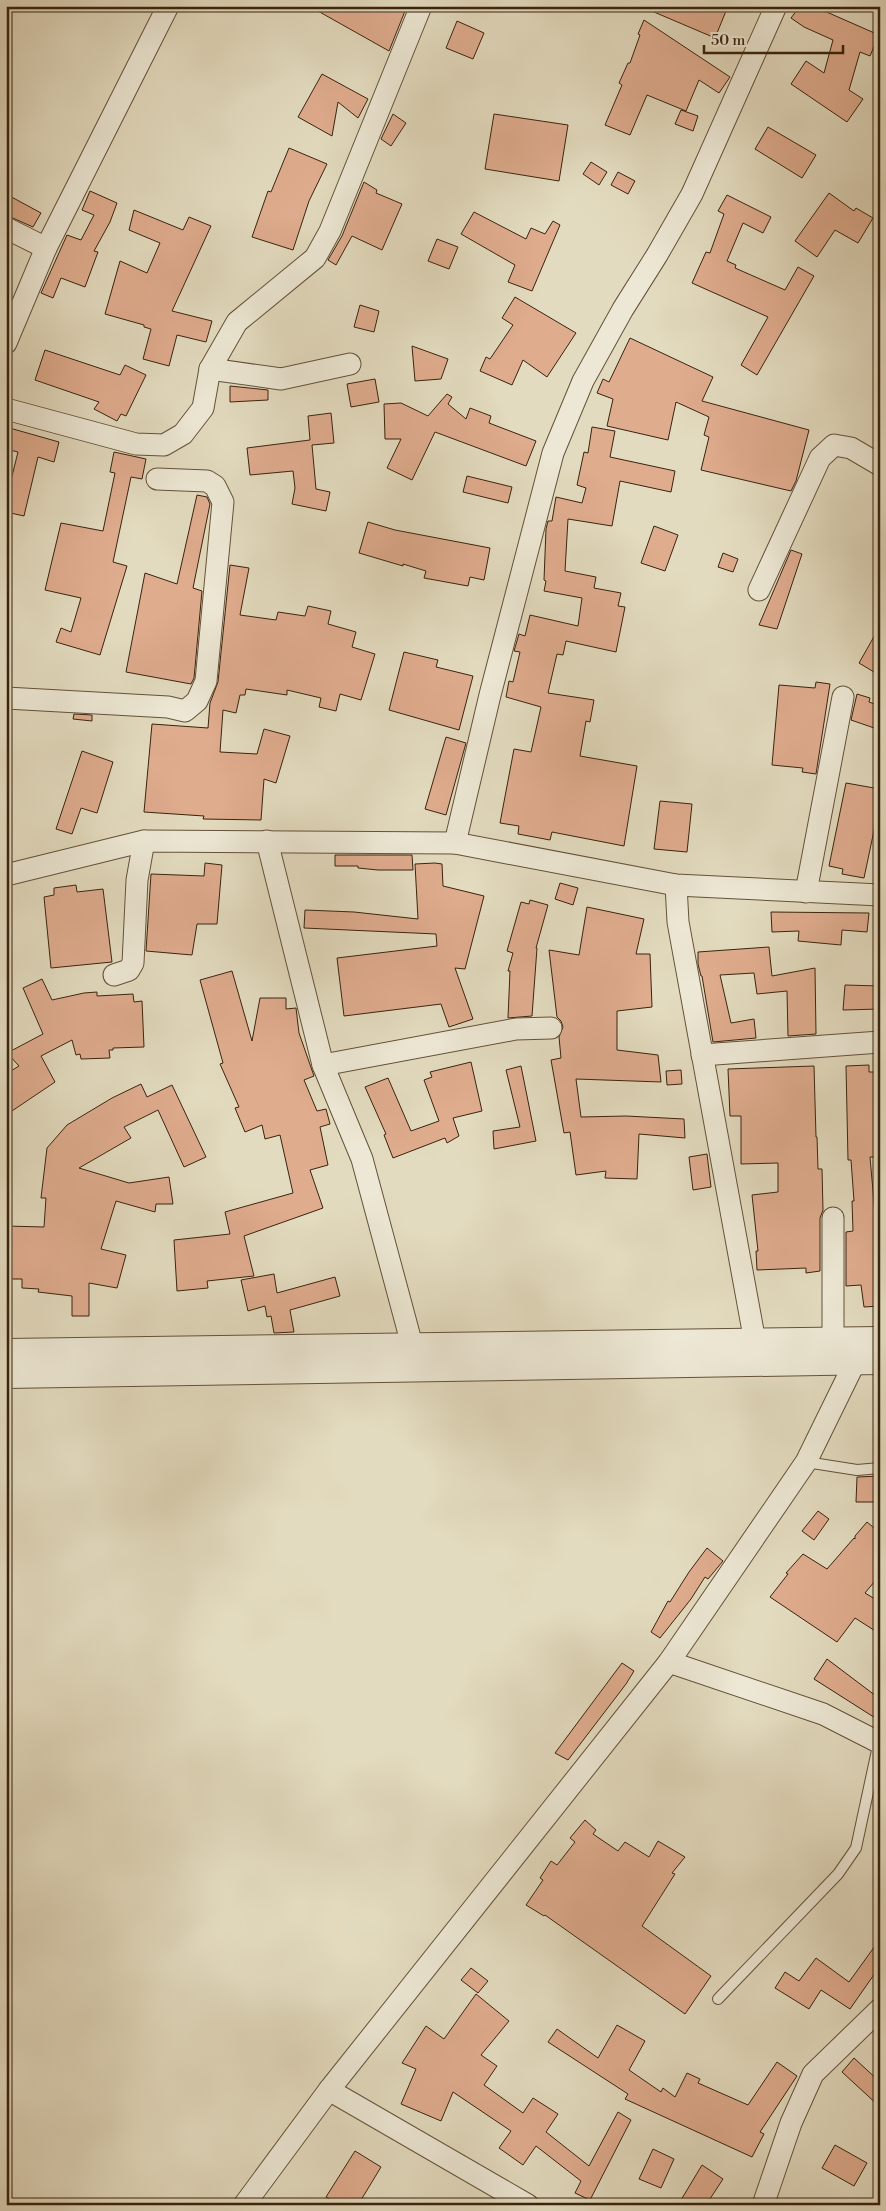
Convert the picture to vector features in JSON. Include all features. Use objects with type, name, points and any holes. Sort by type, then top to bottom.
[{"type":"street","points":[[6,343],[46,248],[168,6]]},
{"type":"street","points":[[6,409],[136,444],[164,445],[183,434],[202,408],[210,369],[237,322],[315,258],[330,231],[421,6]]},
{"type":"street","points":[[455,843],[490,695],[553,453],[582,382],[622,309],[657,255],[692,194],[776,6]]},
{"type":"street","points":[[6,228],[46,248]]},
{"type":"street","points":[[210,369],[281,379],[350,364]]},
{"type":"street","points":[[759,590],[820,458],[834,445],[851,448],[880,465]]},
{"type":"street","points":[[6,698],[168,707],[184,711],[197,701],[206,682],[223,502],[214,486],[208,482],[158,479]]},
{"type":"street","points":[[806,892],[843,696]]},
{"type":"street","points":[[6,875],[144,841],[455,843],[676,884],[880,895]]},
{"type":"street","points":[[114,975],[130,970],[133,963],[137,880],[144,841]]},
{"type":"street","points":[[267,841],[323,1065],[362,1159],[412,1345]]},
{"type":"street","points":[[676,884],[678,922],[755,1342]]},
{"type":"street","points":[[323,1065],[516,1028],[551,1028]]},
{"type":"street","points":[[702,1055],[880,1042]]},
{"type":"street","points":[[833,1218],[833,1340]]},
{"type":"street","points":[[6,1352],[880,1340]]},
{"type":"street","points":[[6,1375],[868,1361]]},
{"type":"street","points":[[244,2205],[328,2090],[669,1662],[806,1462],[868,1361]]},
{"type":"street","points":[[669,1662],[823,1714],[880,1742]]},
{"type":"street","points":[[763,2205],[791,2123],[813,2074],[880,2009]]},
{"type":"street","points":[[328,2090],[528,2205]]},
{"type":"lane","points":[[806,1462],[857,1470],[880,1468]]},
{"type":"lane","points":[[718,1999],[838,1874],[856,1848],[880,1742]]},
{"type":"building","points":[[309,6],[407,6],[389,51]]},
{"type":"building","points":[[640,6],[728,6],[715,38]]},
{"type":"building","points":[[800,6],[813,6],[879,35],[870,56],[860,52],[849,90],[863,99],[847,122],[791,84],[806,61],[824,73],[833,40],[804,27],[791,18]]},
{"type":"building","points":[[644,20],[730,77],[719,93],[699,80],[686,111],[647,95],[630,135],[605,125],[622,85],[619,83],[628,63],[630,63]]},
{"type":"building","points":[[457,21],[484,33],[473,59],[446,48]]},
{"type":"building","points":[[322,74],[368,99],[358,118],[338,102],[332,136],[298,117]]},
{"type":"building","points":[[681,110],[698,116],[693,131],[675,124]]},
{"type":"building","points":[[393,114],[406,123],[391,146],[381,139]]},
{"type":"building","points":[[494,114],[568,125],[559,181],[485,169]]},
{"type":"building","points":[[768,127],[816,155],[802,178],[755,149]]},
{"type":"building","points":[[289,148],[327,164],[309,201],[293,250],[252,237],[268,191],[271,192]]},
{"type":"building","points":[[591,162],[607,172],[599,185],[583,174]]},
{"type":"building","points":[[618,172],[635,181],[628,194],[611,185]]},
{"type":"building","points":[[364,182],[377,190],[376,193],[402,204],[382,250],[352,236],[336,265],[328,260],[342,236]]},
{"type":"building","points":[[90,191],[117,203],[110,222],[94,251],[98,252],[85,287],[61,278],[53,298],[41,293],[67,235],[81,240],[94,215],[82,210]]},
{"type":"building","points":[[829,193],[854,211],[856,208],[873,218],[858,243],[835,230],[817,257],[795,241]]},
{"type":"building","points":[[6,194],[41,213],[33,227],[6,215]]},
{"type":"building","points":[[727,195],[771,217],[763,233],[743,223],[727,261],[736,265],[735,268],[785,290],[798,267],[814,276],[757,375],[741,365],[768,317],[692,283],[706,252],[710,253],[724,214],[718,211]]},
{"type":"building","points":[[134,210],[183,230],[189,217],[211,226],[172,311],[212,321],[206,342],[177,335],[169,366],[143,359],[151,329],[144,327],[144,325],[105,314],[120,261],[147,273],[160,243],[129,230]]},
{"type":"building","points":[[474,212],[526,239],[531,228],[545,234],[553,221],[560,225],[532,291],[508,282],[515,265],[461,234]]},
{"type":"building","points":[[437,239],[458,247],[449,269],[428,261]]},
{"type":"building","points":[[515,297],[576,333],[547,377],[523,360],[512,385],[480,371],[486,357],[490,359],[513,325],[502,318]]},
{"type":"building","points":[[360,305],[379,311],[374,332],[354,327]]},
{"type":"building","points":[[630,338],[713,377],[702,401],[809,430],[796,481],[791,491],[701,470],[709,437],[704,435],[709,417],[676,402],[668,440],[607,426],[613,399],[597,393],[603,379],[609,382]]},
{"type":"building","points":[[412,346],[448,359],[441,379],[415,381]]},
{"type":"building","points":[[45,350],[120,375],[125,365],[146,375],[126,416],[121,414],[117,421],[94,409],[99,402],[35,380]]},
{"type":"building","points":[[375,379],[379,402],[351,407],[347,384]]},
{"type":"building","points":[[230,386],[268,390],[268,400],[230,402]]},
{"type":"building","points":[[447,394],[452,397],[448,404],[466,419],[470,408],[491,416],[489,423],[536,441],[526,466],[435,432],[412,480],[387,468],[401,439],[385,439],[384,404],[401,403],[428,416]]},
{"type":"building","points":[[331,413],[334,443],[312,445],[316,489],[330,492],[326,511],[292,504],[295,488],[293,471],[250,475],[247,448],[310,440],[308,416]]},
{"type":"building","points":[[6,427],[59,442],[54,462],[38,457],[24,516],[6,512],[6,500],[18,452],[6,449]]},
{"type":"building","points":[[592,427],[615,431],[610,457],[675,471],[671,492],[620,481],[612,526],[568,519],[565,571],[596,577],[594,588],[621,593],[618,606],[625,607],[616,652],[566,641],[563,655],[557,654],[548,693],[594,700],[590,722],[586,721],[580,756],[637,766],[624,846],[552,832],[550,840],[518,834],[519,826],[500,823],[514,749],[531,752],[541,707],[506,697],[509,681],[513,682],[520,652],[514,651],[519,634],[525,636],[530,615],[578,626],[582,598],[544,591],[546,581],[544,580],[546,529],[548,521],[552,521],[556,497],[582,503],[586,488],[577,485],[584,452],[588,453]]},
{"type":"building","points":[[114,452],[146,459],[142,479],[131,477],[113,562],[127,566],[100,655],[56,642],[61,628],[71,632],[81,598],[45,590],[61,523],[103,531],[115,473],[110,472]]},
{"type":"building","points":[[467,476],[512,487],[508,503],[463,492]]},
{"type":"building","points":[[197,495],[207,497],[210,504],[193,588],[202,591],[194,678],[191,684],[126,672],[145,573],[177,584]]},
{"type":"building","points":[[368,522],[395,530],[490,548],[484,580],[470,577],[468,586],[424,578],[426,571],[359,553]]},
{"type":"building","points":[[654,526],[678,535],[665,571],[641,563]]},
{"type":"building","points":[[791,550],[802,554],[777,629],[759,625]]},
{"type":"building","points":[[723,553],[738,559],[733,572],[718,567]]},
{"type":"building","points":[[230,565],[249,568],[240,615],[276,620],[278,612],[305,616],[308,606],[331,611],[328,624],[356,632],[352,647],[375,654],[361,700],[340,694],[336,711],[319,707],[321,698],[287,690],[287,695],[246,689],[245,695],[240,695],[236,713],[223,710],[220,752],[257,754],[264,729],[290,736],[276,783],[264,779],[261,820],[203,819],[204,816],[144,812],[152,724],[208,728],[210,703],[218,682]]},
{"type":"building","points":[[880,626],[880,661],[874,672],[859,663]]},
{"type":"building","points":[[404,652],[438,660],[436,667],[473,676],[459,730],[389,710]]},
{"type":"building","points":[[816,682],[830,684],[816,774],[802,772],[803,768],[772,765],[779,685],[815,688]]},
{"type":"building","points":[[857,694],[870,698],[869,702],[880,706],[880,730],[851,720]]},
{"type":"building","points":[[74,714],[92,715],[92,721],[73,719]]},
{"type":"building","points":[[446,737],[466,743],[446,815],[425,809]]},
{"type":"building","points":[[82,751],[113,762],[97,813],[81,808],[72,834],[56,829]]},
{"type":"building","points":[[846,783],[880,789],[880,802],[864,878],[842,874],[843,869],[829,866]]},
{"type":"building","points":[[660,801],[692,804],[687,852],[654,849]]},
{"type":"building","points":[[335,855],[412,855],[413,870],[378,870],[358,868],[358,866],[335,866]]},
{"type":"building","points":[[205,863],[222,865],[217,924],[197,924],[192,955],[146,951],[151,874],[204,876]]},
{"type":"building","points":[[415,864],[442,864],[443,886],[484,896],[465,969],[455,968],[473,1019],[449,1027],[441,1004],[344,1016],[337,958],[437,946],[436,934],[304,928],[305,910],[354,912],[418,919]]},
{"type":"building","points":[[560,883],[578,888],[573,905],[555,899]]},
{"type":"building","points":[[76,885],[77,892],[103,889],[112,962],[51,968],[44,897],[54,895],[54,888]]},
{"type":"building","points":[[530,900],[548,905],[536,948],[532,1016],[508,1018],[510,971],[508,971],[513,953],[507,951],[521,902],[529,904]]},
{"type":"building","points":[[587,907],[644,919],[636,954],[650,954],[652,1007],[617,1011],[617,1050],[658,1055],[661,1082],[576,1079],[581,1117],[626,1116],[684,1119],[685,1138],[639,1134],[637,1179],[605,1178],[606,1171],[576,1175],[570,1132],[564,1133],[551,1060],[561,1058],[559,1037],[563,1027],[557,1017],[549,950],[579,955]]},
{"type":"building","points":[[771,912],[869,913],[867,932],[842,930],[841,945],[798,941],[799,931],[772,932]]},
{"type":"building","points":[[769,947],[772,976],[815,968],[816,1034],[788,1036],[787,991],[757,994],[754,973],[720,975],[731,1023],[754,1019],[756,1038],[713,1042],[702,976],[698,964],[698,952]]},
{"type":"building","points":[[232,971],[252,1041],[260,998],[286,998],[286,1009],[296,1008],[299,1033],[314,1076],[304,1080],[317,1111],[326,1109],[330,1124],[320,1127],[328,1165],[310,1170],[323,1208],[244,1236],[254,1276],[207,1281],[208,1288],[177,1291],[174,1240],[230,1234],[225,1212],[293,1193],[280,1135],[265,1139],[262,1125],[245,1132],[235,1108],[239,1107],[220,1064],[223,1063],[200,980]]},
{"type":"building","points":[[42,979],[52,1000],[97,992],[97,996],[133,994],[134,1002],[142,1001],[144,1047],[113,1048],[113,1050],[109,1050],[110,1058],[81,1059],[80,1054],[76,1055],[72,1040],[41,1056],[55,1082],[6,1115],[6,1074],[19,1066],[7,1053],[43,1034],[23,988]]},
{"type":"building","points":[[845,985],[880,986],[880,1009],[843,1010]]},
{"type":"building","points":[[471,1062],[482,1111],[453,1118],[459,1136],[447,1143],[445,1138],[393,1158],[384,1135],[386,1134],[365,1087],[388,1078],[411,1131],[439,1121],[424,1080],[432,1077],[430,1072]]},
{"type":"building","points":[[869,1065],[869,1072],[880,1072],[880,1157],[870,1157],[880,1270],[880,1306],[864,1307],[861,1285],[846,1286],[846,1232],[853,1231],[852,1201],[854,1201],[851,1160],[848,1160],[846,1066]]},
{"type":"building","points":[[521,1066],[536,1141],[494,1149],[493,1131],[520,1127],[506,1070]]},
{"type":"building","points":[[814,1066],[818,1169],[822,1169],[823,1210],[820,1218],[820,1271],[806,1273],[806,1268],[757,1270],[756,1251],[758,1251],[752,1195],[778,1192],[778,1163],[741,1164],[741,1116],[730,1116],[728,1069]]},
{"type":"building","points":[[681,1070],[682,1084],[667,1085],[666,1071]]},
{"type":"building","points":[[141,1084],[147,1097],[172,1085],[206,1157],[184,1167],[158,1110],[124,1127],[131,1138],[79,1168],[129,1183],[169,1177],[173,1204],[156,1204],[155,1212],[116,1201],[101,1249],[126,1255],[117,1288],[89,1283],[89,1316],[72,1316],[72,1296],[38,1292],[39,1289],[22,1288],[22,1279],[6,1279],[6,1226],[44,1227],[46,1198],[41,1198],[47,1148],[67,1125],[112,1098]]},
{"type":"building","points":[[707,1154],[711,1187],[693,1190],[689,1157]]},
{"type":"building","points":[[274,1274],[277,1293],[335,1277],[340,1296],[290,1310],[294,1332],[274,1333],[271,1316],[267,1317],[265,1306],[248,1311],[241,1280]]},
{"type":"building","points":[[880,1476],[880,1502],[856,1502],[857,1477]]},
{"type":"building","points":[[818,1511],[829,1519],[814,1540],[802,1531]]},
{"type":"building","points":[[867,1522],[880,1533],[880,1575],[865,1593],[880,1602],[880,1634],[855,1618],[837,1642],[770,1597],[788,1574],[786,1573],[803,1554],[827,1569],[855,1539],[855,1536]]},
{"type":"building","points":[[707,1548],[723,1561],[708,1579],[705,1577],[691,1599],[660,1638],[651,1632],[668,1601],[670,1602]]},
{"type":"building","points":[[827,1659],[880,1699],[880,1721],[814,1679]]},
{"type":"building","points":[[622,1663],[634,1671],[626,1684],[568,1760],[555,1753]]},
{"type":"building","points":[[585,1820],[596,1830],[593,1834],[618,1851],[625,1842],[649,1857],[658,1841],[685,1857],[672,1873],[675,1874],[642,1926],[711,1976],[685,2014],[545,1915],[526,1905],[543,1880],[540,1878],[551,1861],[557,1865],[575,1842],[570,1838]]},
{"type":"building","points":[[880,1939],[880,1966],[850,2009],[821,1990],[809,2009],[775,1988],[785,1972],[799,1981],[816,1958],[849,1982]]},
{"type":"building","points":[[471,1968],[488,1981],[478,1993],[461,1980]]},
{"type":"building","points":[[476,1994],[509,2021],[481,2055],[497,2066],[484,2085],[523,2113],[533,2098],[558,2114],[546,2132],[589,2166],[618,2112],[631,2120],[590,2200],[575,2193],[581,2181],[536,2146],[523,2165],[499,2148],[511,2131],[453,2092],[441,2121],[401,2104],[416,2069],[402,2063],[426,2026],[444,2039]]},
{"type":"building","points":[[617,2025],[645,2041],[629,2070],[661,2092],[663,2088],[675,2097],[687,2073],[700,2079],[698,2083],[748,2105],[777,2062],[797,2076],[760,2132],[764,2134],[752,2157],[625,2099],[628,2094],[548,2042],[557,2029],[598,2058]]},
{"type":"building","points":[[854,2058],[880,2082],[880,2107],[842,2072]]},
{"type":"building","points":[[835,2145],[867,2163],[854,2186],[822,2168]]},
{"type":"building","points":[[653,2149],[674,2159],[661,2188],[639,2179]]},
{"type":"building","points":[[355,2151],[381,2167],[358,2205],[339,2205],[326,2197]]},
{"type":"building","points":[[702,2165],[723,2179],[706,2205],[678,2205]]}]
